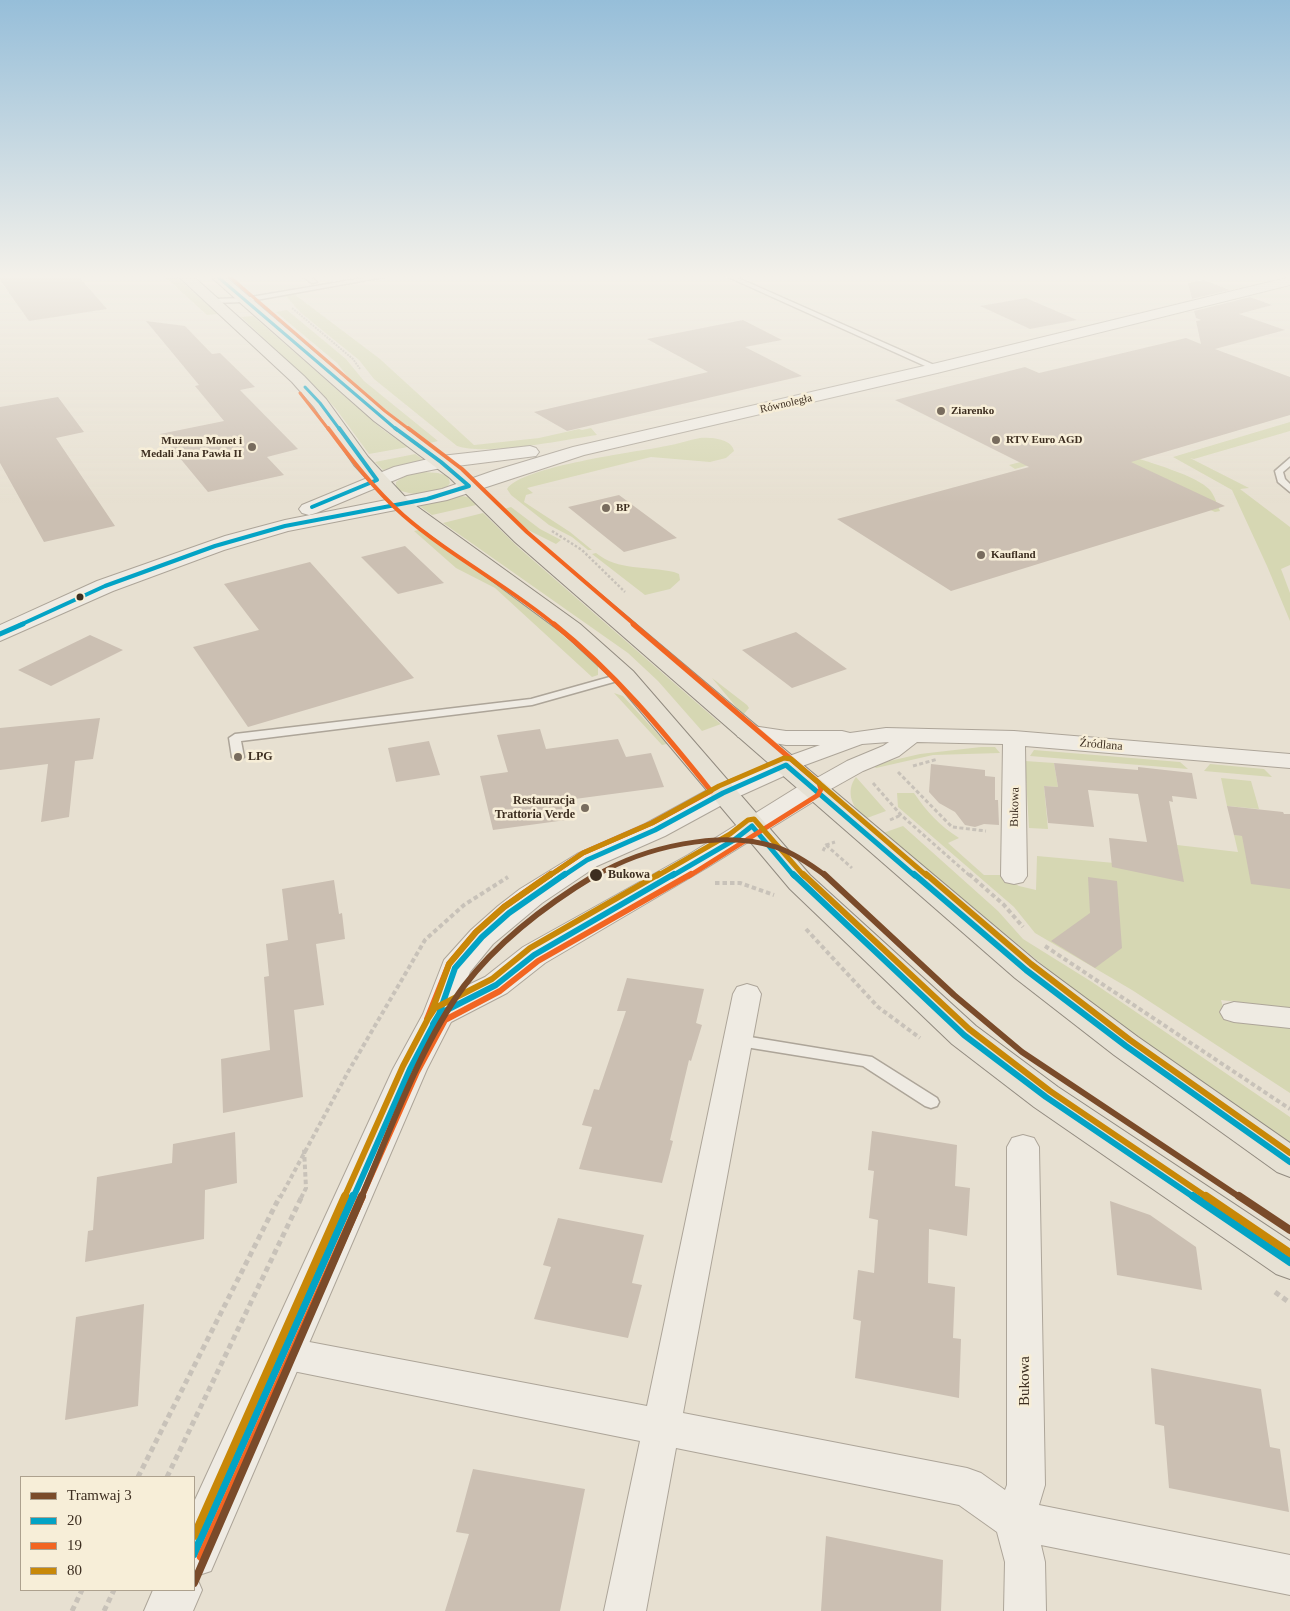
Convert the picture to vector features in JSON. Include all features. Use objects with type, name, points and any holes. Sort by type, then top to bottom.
[{"type":"main road","points":[[269,352],[298,379],[320,403],[377,480],[401,504],[572,629],[624,676],[800,882],[964,1036],[1046,1097],[1290,1262]]},
{"type":"main road","points":[[304,352],[380,417],[441,462],[469,486],[522,538],[746,732],[1026,970],[1126,1046],[1290,1162]]},
{"type":"street","name":"Równoległa","points":[[216,546],[285,526],[448,494],[544,460],[1002,352]]},
{"type":"street","name":"Równoległa","points":[[216,546],[401,471],[441,462],[631,439]]},
{"type":"street","points":[[0,634],[105,586],[216,546]]},
{"type":"street","name":"Źródlana","points":[[746,732],[786,738],[858,738],[886,735],[1014,738],[1290,762]]},
{"type":"street","points":[[439,1014],[496,986],[534,956],[698,862],[734,840],[752,826],[814,789],[855,766],[891,751],[911,736]]},
{"type":"street","name":"Źródlana","points":[[786,765],[858,738]]},
{"type":"street","name":"Bukowa","points":[[1014,738],[1014,876]]},
{"type":"street","points":[[195,1552],[410,1069],[439,1014],[454,968],[482,937],[530,896],[587,860],[655,830],[723,793],[786,765]]},
{"type":"street","points":[[625,1611],[747,994]]},
{"type":"street","points":[[1234,1012],[1290,1018]]},
{"type":"street","name":"Bukowa","points":[[1014,1520],[1026,1485],[1023,1147]]},
{"type":"street","points":[[283,1353],[967,1487],[1014,1520],[1290,1575]]},
{"type":"street","points":[[1014,1520],[1025,1562],[1025,1611]]},
{"type":"street","points":[[168,1611],[178,1591]]},
{"type":"lane","points":[[902,352],[938,368]]},
{"type":"lane","points":[[1290,462],[1279,471],[1281,480],[1290,489]]},
{"type":"lane","points":[[238,757],[235,738],[532,702],[624,676]]},
{"type":"lane","points":[[738,1041],[867,1061],[931,1102]]},
{"type":"path","points":[[551,530],[586,553],[630,597]]},
{"type":"path","points":[[911,767],[946,759]]},
{"type":"path","points":[[904,769],[898,771],[952,827],[989,831]]},
{"type":"path","points":[[879,777],[870,780],[901,815],[1004,905],[1029,934]]},
{"type":"path","points":[[823,851],[826,845],[834,842]]},
{"type":"path","points":[[826,845],[852,868]]},
{"type":"path","points":[[1041,943],[1290,1109]]},
{"type":"path","points":[[138,1476],[235,1281],[304,1148],[306,1188],[167,1476]]},
{"type":"path","points":[[72,1611],[82,1591]]},
{"type":"path","points":[[104,1611],[114,1591]]},
{"type":"green space","points":[[279,352],[294,352],[382,429],[408,447],[369,454],[336,409],[318,389]]},
{"type":"green space","points":[[324,352],[338,352],[364,381],[438,441],[426,444],[354,385],[337,363]]},
{"type":"green space","points":[[349,352],[371,352],[474,445],[539,438],[591,428],[597,435],[506,448],[470,449],[457,446],[374,379],[359,360]]},
{"type":"green space","points":[[1290,422],[1290,431],[1194,459],[1190,458],[1249,488],[1240,489],[1290,527],[1290,565],[1281,569],[1290,593],[1290,621],[1232,490],[1173,457]]},
{"type":"green space","points":[[700,438],[725,441],[734,451],[726,458],[710,462],[651,457],[527,488],[533,493],[526,495],[524,502],[570,532],[592,550],[588,550],[572,537],[549,525],[511,495],[507,489],[517,481],[534,473],[556,467]]},
{"type":"green space","points":[[1092,438],[1110,446],[1106,448],[1123,456],[1128,455],[1172,470],[1204,485],[1215,498],[1220,511],[1215,512],[1199,505],[1084,450],[1015,469],[1009,465],[1028,460],[1023,457]]},
{"type":"green space","points":[[415,454],[424,460],[419,463],[383,470],[375,462]]},
{"type":"green space","points":[[423,472],[448,476],[450,483],[440,491],[424,494],[409,493],[396,488],[396,482],[408,474]]},
{"type":"green space","points":[[462,496],[468,497],[476,505],[432,515],[418,505]]},
{"type":"green space","points":[[511,507],[540,529],[561,540],[556,544],[528,530],[504,509]]},
{"type":"green space","points":[[483,513],[519,548],[721,724],[702,731],[658,681],[628,653],[443,523]]},
{"type":"green space","points":[[422,529],[536,612],[598,666],[598,675],[592,677],[495,588],[456,568],[414,531]]},
{"type":"green space","points":[[596,553],[614,563],[674,572],[679,574],[680,580],[670,589],[645,595],[592,554]]},
{"type":"green space","points":[[712,678],[747,705],[749,708],[743,715]]},
{"type":"green space","points":[[614,693],[623,696],[667,744],[662,745]]},
{"type":"green space","points":[[995,747],[1000,753],[933,755],[876,768],[872,765],[920,754]]},
{"type":"green space","points":[[1034,750],[1180,762],[1188,769],[1030,756]]},
{"type":"green space","points":[[1025,761],[1054,763],[1058,787],[1044,786],[1048,829],[1029,828]]},
{"type":"green space","points":[[1210,764],[1264,769],[1272,777],[1204,771]]},
{"type":"green space","points":[[856,777],[886,811],[867,818],[857,810],[851,794],[851,788]]},
{"type":"green space","points":[[1221,778],[1251,781],[1259,809],[1227,806]]},
{"type":"green space","points":[[897,793],[914,793],[934,818],[959,838],[948,843],[984,875],[1000,875],[1019,886],[1036,890],[1037,856],[1181,869],[1177,845],[1238,852],[1234,835],[1290,840],[1290,1008],[1221,1000],[1227,1021],[1290,1028],[1290,1093],[1132,990],[1035,933],[1014,907],[898,807]]},
{"type":"green space","points":[[903,826],[998,911],[1023,939],[1092,982],[1290,1117],[1290,1144],[1073,990],[883,833]]},
{"type":"building","points":[[172,352],[220,353],[255,387],[240,390],[298,449],[267,457],[284,475],[208,492],[160,434],[224,421],[195,386],[199,385]]},
{"type":"building","points":[[671,352],[755,352],[802,376],[567,431],[534,412],[708,372]]},
{"type":"building","points":[[1126,352],[1224,352],[1290,377],[1290,415],[1131,462],[1225,506],[951,591],[837,519],[1029,467],[895,400],[1025,367],[1039,373]]},
{"type":"building","points":[[58,397],[84,432],[56,438],[115,526],[44,542],[0,463],[0,407]]},
{"type":"building","points":[[619,495],[677,538],[624,552],[568,507]]},
{"type":"building","points":[[405,546],[444,583],[398,594],[361,557]]},
{"type":"building","points":[[310,562],[414,678],[248,727],[193,647],[259,630],[224,584]]},
{"type":"building","points":[[796,632],[847,669],[792,688],[742,650]]},
{"type":"building","points":[[90,635],[123,650],[51,686],[18,670]]},
{"type":"building","points":[[100,718],[93,759],[75,761],[69,817],[41,822],[48,764],[0,770],[0,728]]},
{"type":"building","points":[[540,729],[546,749],[618,739],[626,757],[651,753],[664,787],[560,801],[566,820],[493,830],[480,776],[508,772],[497,735]]},
{"type":"building","points":[[429,741],[440,775],[396,782],[388,748]]},
{"type":"building","points":[[1054,763],[1138,770],[1138,767],[1192,773],[1197,799],[1172,796],[1173,802],[1169,801],[1184,882],[1112,867],[1109,838],[1147,842],[1138,794],[1088,790],[1094,827],[1048,823],[1044,786],[1058,787]]},
{"type":"building","points":[[931,764],[985,770],[985,776],[995,777],[995,800],[998,800],[999,825],[984,824],[975,827],[965,825],[955,812],[939,803],[929,792]]},
{"type":"building","points":[[1227,806],[1290,814],[1290,889],[1251,884],[1242,836],[1234,835]]},
{"type":"building","points":[[1088,877],[1117,881],[1122,948],[1095,968],[1051,941],[1090,913]]},
{"type":"building","points":[[334,880],[339,914],[342,913],[345,939],[316,944],[324,1005],[294,1010],[303,1097],[223,1113],[221,1059],[270,1050],[264,977],[269,976],[266,944],[288,940],[282,889]]},
{"type":"building","points":[[627,978],[704,989],[696,1023],[702,1025],[691,1061],[689,1060],[670,1140],[673,1141],[662,1183],[579,1169],[592,1127],[582,1125],[594,1089],[599,1090],[626,1011],[617,1011]]},
{"type":"building","points":[[872,1131],[957,1145],[955,1186],[970,1188],[967,1236],[929,1229],[928,1283],[955,1287],[953,1338],[961,1339],[959,1398],[855,1378],[861,1321],[853,1319],[858,1270],[874,1273],[878,1220],[869,1218],[874,1171],[868,1170]]},
{"type":"building","points":[[235,1132],[237,1183],[205,1190],[204,1239],[85,1262],[88,1231],[93,1230],[97,1177],[172,1163],[173,1144]]},
{"type":"building","points":[[1110,1201],[1150,1215],[1196,1247],[1202,1290],[1117,1275]]},
{"type":"building","points":[[558,1218],[644,1235],[632,1283],[642,1285],[628,1338],[534,1319],[551,1267],[543,1265]]},
{"type":"building","points":[[144,1304],[138,1406],[65,1420],[76,1317]]},
{"type":"building","points":[[1151,1368],[1261,1389],[1270,1447],[1280,1449],[1289,1512],[1169,1488],[1164,1426],[1155,1424]]},
{"type":"building","points":[[473,1469],[585,1489],[560,1611],[445,1611],[469,1534],[456,1532]]},
{"type":"building","points":[[826,1536],[943,1560],[941,1611],[821,1611]]},
{"type":"tram line","name":"3","points":[[195,1581],[417,1070],[452,1004],[466,984],[494,953],[526,923],[561,896],[600,872],[641,855],[683,843],[726,840],[768,845],[798,857],[825,875],[954,995],[1022,1052],[1290,1230]]},
{"type":"transit line","name":"20","points":[[0,634],[105,586],[215,546],[285,526],[427,499],[469,486],[441,462],[380,417],[305,352]]},
{"type":"transit line","name":"19","points":[[201,1557],[417,1072],[445,1020],[500,991],[538,961],[702,868],[818,795],[821,789],[819,783],[527,532],[462,469],[385,411],[317,352]]},
{"type":"transit line","name":"20","points":[[305,387],[320,403],[377,480],[312,507]]},
{"type":"transit line","name":"19","points":[[300,393],[352,461],[386,499],[424,532],[527,603],[593,657],[634,700],[711,791],[652,823],[583,853],[504,907],[476,932],[449,964],[427,1019]]},
{"type":"transit line","name":"80","points":[[195,1534],[403,1066],[432,1011],[449,964],[476,932],[504,907],[583,853],[652,823],[719,786],[784,758],[791,759],[1031,964],[1130,1040],[1290,1153]]},
{"type":"transit line","name":"20","points":[[195,1552],[410,1069],[439,1014],[455,968],[482,937],[509,913],[531,896],[587,860],[655,830],[723,793],[786,765],[1026,970],[1126,1046],[1290,1162]]},
{"type":"transit line","name":"80","points":[[427,1020],[435,1008],[492,979],[530,948],[730,834],[748,820],[754,819],[805,877],[969,1029],[1050,1091],[1290,1253]]},
{"type":"transit line","name":"20","points":[[433,1024],[439,1014],[496,985],[534,955],[734,840],[752,826],[800,882],[964,1035],[1046,1097],[1290,1262]]},
{"type":"place","name":"Ziarenko","points":[[941,411]]},
{"type":"place","name":"RTV Euro AGD","points":[[996,440]]},
{"type":"place","name":"Muzeum Monet i Medali Jana Pawła II","points":[[252,447]]},
{"type":"place","name":"BP","points":[[606,508]]},
{"type":"place","name":"Kaufland","points":[[981,555]]},
{"type":"place","name":"LPG","points":[[238,757]]},
{"type":"place","name":"Restauracja Trattoria Verde","points":[[585,808]]},
{"type":"place","name":"Bukowa","points":[[596,875]]}]
